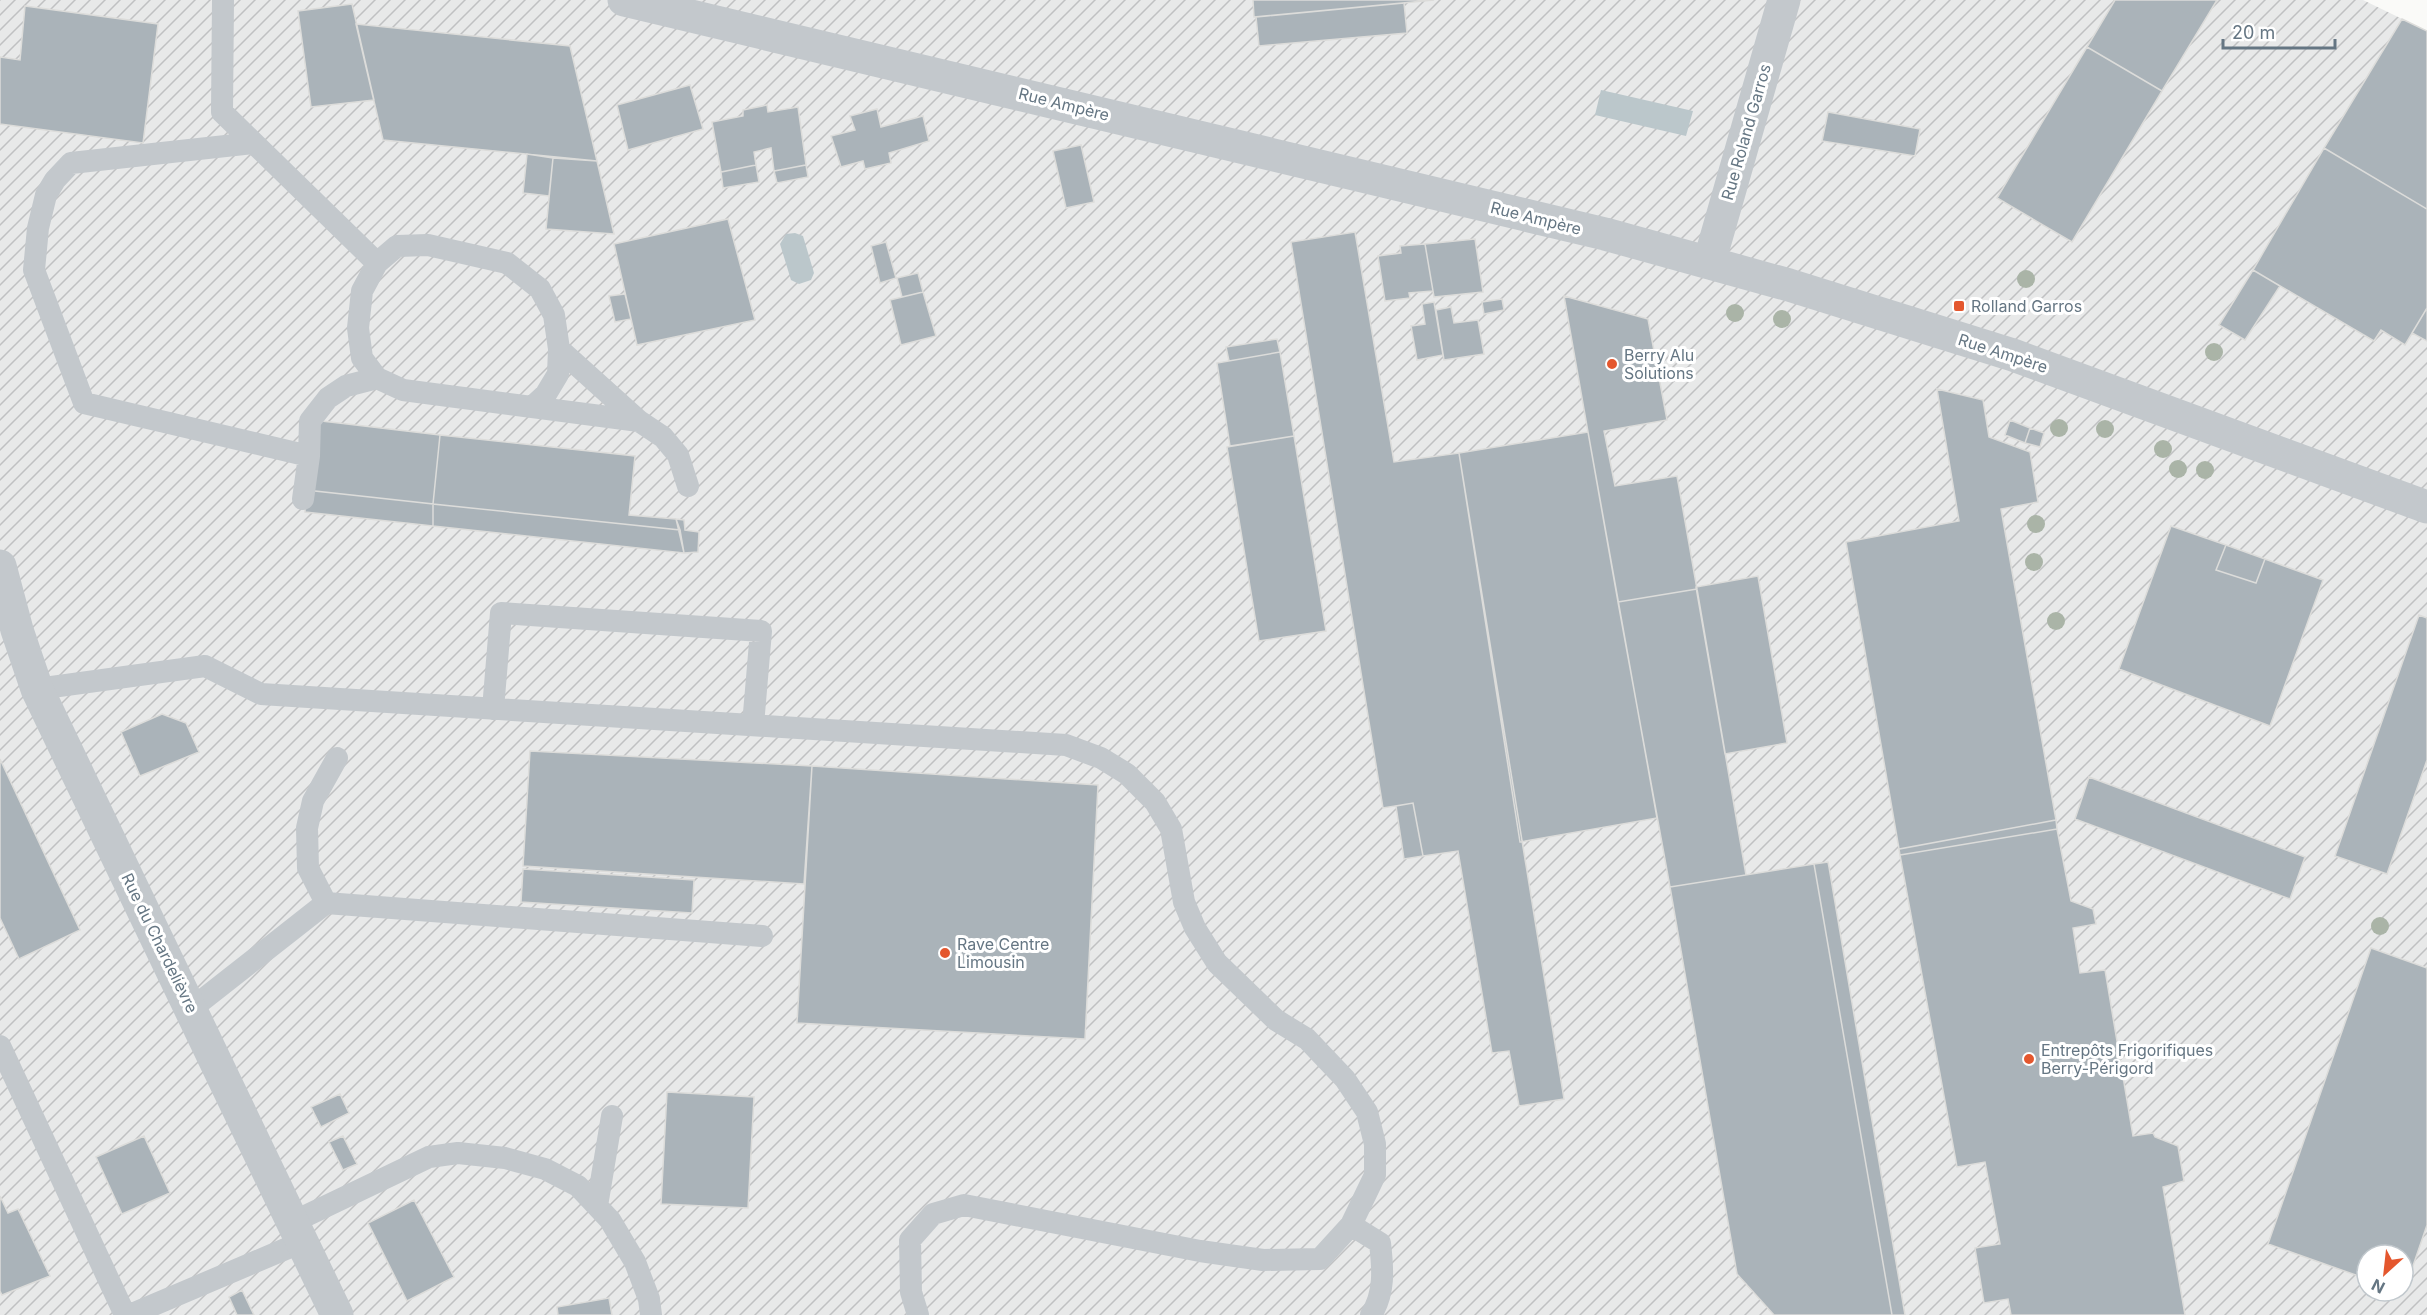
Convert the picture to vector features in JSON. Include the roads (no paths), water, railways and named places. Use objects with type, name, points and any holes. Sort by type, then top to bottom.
[{"type":"street","name":"Rue Ampère","points":[[624,0],[1605,234],[1789,285],[2013,355],[2427,507]]},
{"type":"street","name":"Rue Roland Garros","points":[[1709,263],[1784,0]]},
{"type":"street","name":"Rue du Chardelièvre","points":[[0,566],[8,634],[37,689],[337,1315]]},
{"type":"lane","points":[[223,0],[222,112],[377,263]]},
{"type":"lane","points":[[253,143],[71,163],[55,180],[46,195],[38,228],[34,270],[84,403],[309,456]]},
{"type":"lane","points":[[532,407],[546,394],[558,374],[560,349],[554,315],[540,289],[507,263],[428,245],[397,246],[377,263],[362,291],[358,328],[362,358],[377,378],[403,390],[532,407],[639,421]]},
{"type":"lane","points":[[560,349],[639,421],[663,437],[678,455],[688,486]]},
{"type":"lane","points":[[303,499],[309,456],[310,421],[328,398],[346,386],[377,378]]},
{"type":"lane","points":[[493,709],[501,613],[760,631],[753,726]]},
{"type":"lane","points":[[37,689],[205,666],[261,694],[1066,745],[1101,758],[1127,774],[1155,802],[1171,829],[1184,902],[1195,928],[1217,963],[1276,1020],[1307,1039],[1345,1079],[1367,1112],[1375,1144],[1375,1175],[1351,1225],[1320,1259],[1263,1260],[1200,1251],[964,1205],[933,1214],[910,1240],[911,1292],[918,1315]]},
{"type":"lane","points":[[326,903],[308,868],[307,828],[314,801],[338,758]]},
{"type":"lane","points":[[191,1009],[326,903],[762,936]]},
{"type":"lane","points":[[0,1046],[128,1315],[297,1232],[429,1157],[458,1153],[505,1158],[545,1169],[578,1186],[610,1220],[634,1262],[649,1299],[651,1315]]},
{"type":"lane","points":[[597,1206],[612,1116]]},
{"type":"lane","points":[[1351,1225],[1380,1243],[1384,1274],[1377,1305],[1371,1315]]},
{"type":"place","name":"Rolland Garros","points":[[1959,306]]},
{"type":"place","name":"Berry Alu Solutions","points":[[1612,364]]},
{"type":"place","name":"Rave Centre Limousin","points":[[945,953]]},
{"type":"place","name":"Entrepôts Frigorifiques Berry-Périgord","points":[[2029,1059]]}]
